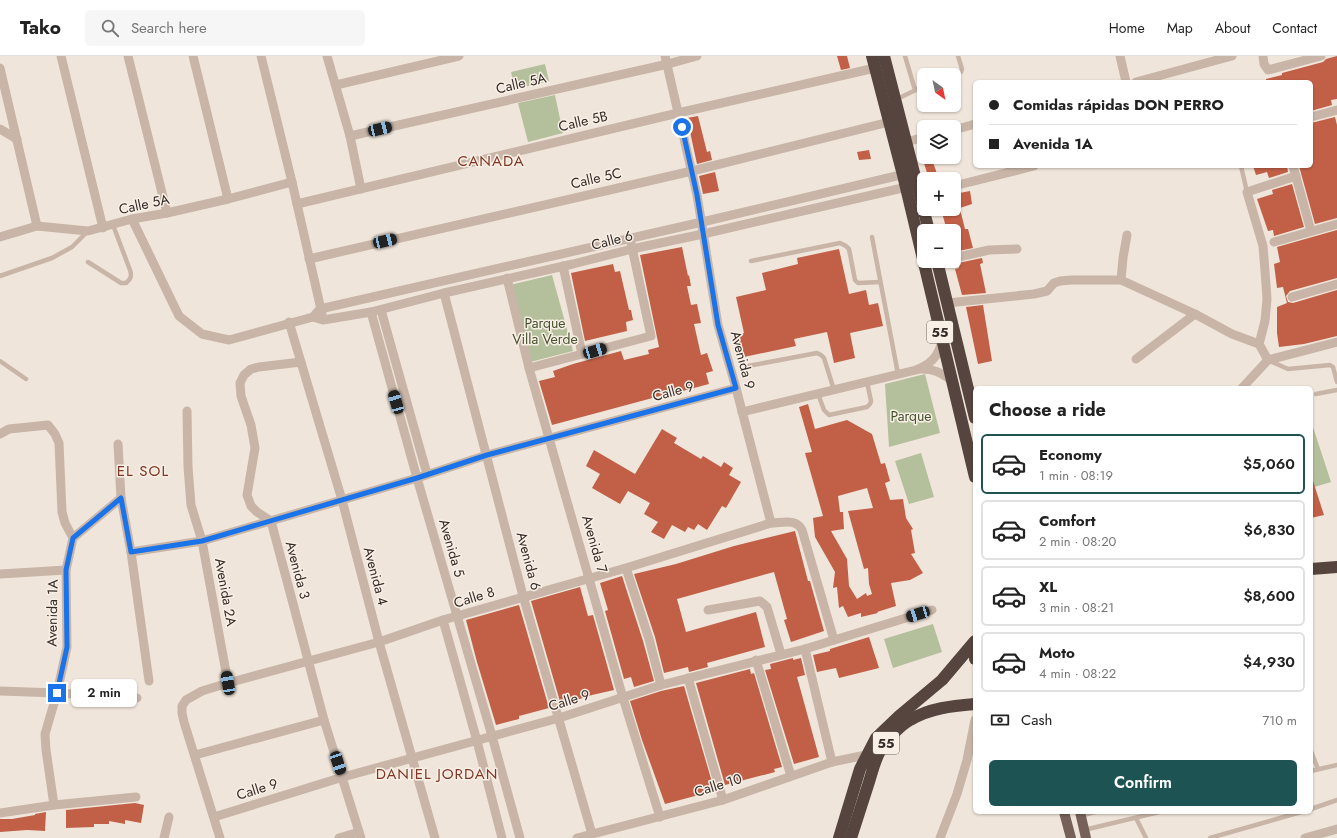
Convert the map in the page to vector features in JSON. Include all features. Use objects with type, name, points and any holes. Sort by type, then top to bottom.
[{"type":"highway","name":"55","points":[[872,56],[889,122],[909,173],[917,185]]},
{"type":"highway","name":"55","points":[[884,56],[907,142],[909,173],[906,187],[973,469]]},
{"type":"highway","name":"55","points":[[940,268],[973,410]]},
{"type":"highway","points":[[1313,569],[1337,567]]},
{"type":"highway","name":"55","points":[[839,838],[860,769],[876,738],[886,727],[942,680],[973,643]]},
{"type":"highway","name":"55","points":[[851,838],[880,751],[898,729],[908,720],[919,715],[949,706],[973,704]]},
{"type":"main road","points":[[1065,814],[1071,838]]},
{"type":"main road","points":[[1080,814],[1085,834]]},
{"type":"street","points":[[61,56],[103,228]]},
{"type":"street","points":[[128,56],[167,213]]},
{"type":"street","points":[[193,56],[228,199]]},
{"type":"street","points":[[261,56],[292,182],[323,320]]},
{"type":"street","points":[[327,56],[350,136],[361,189]]},
{"type":"street","points":[[336,85],[460,56]]},
{"type":"street","name":"Calle 5A","points":[[350,136],[666,60],[697,56]]},
{"type":"street","points":[[1120,56],[1126,80]]},
{"type":"street","points":[[1143,80],[1232,56]]},
{"type":"street","points":[[1263,56],[1264,64],[1268,70],[1321,56]]},
{"type":"street","name":"Avenida 9","points":[[666,60],[692,171],[702,222],[718,325],[771,523]]},
{"type":"street","points":[[0,68],[37,226]]},
{"type":"street","name":"Calle 5B","points":[[297,204],[678,113],[875,68]]},
{"type":"street","points":[[1313,117],[1337,110]]},
{"type":"street","name":"Calle 5C","points":[[309,259],[692,171],[889,122]]},
{"type":"street","points":[[961,128],[973,125]]},
{"type":"street","points":[[0,128],[17,139]]},
{"type":"street","points":[[907,142],[917,139]]},
{"type":"street","points":[[961,184],[1026,168]]},
{"type":"street","points":[[1294,168],[1311,231]]},
{"type":"street","name":"Calle 6","points":[[320,309],[630,239],[909,173]]},
{"type":"street","points":[[1259,344],[1265,321],[1266,299],[1263,246],[1247,192],[1296,176]]},
{"type":"street","name":"Calle 5A","points":[[0,237],[37,226],[88,231],[132,219],[167,213],[228,199],[292,182]]},
{"type":"street","name":"Calle 6","points":[[132,219],[179,316],[202,334],[228,340],[289,322],[313,317],[323,320],[381,310],[507,278],[906,187],[917,190]]},
{"type":"street","points":[[1274,242],[1337,224]]},
{"type":"street","points":[[1121,280],[1127,235]]},
{"type":"street","points":[[529,368],[651,336],[630,239]]},
{"type":"street","points":[[961,256],[989,250],[1016,248]]},
{"type":"street","points":[[571,252],[573,264]]},
{"type":"street","points":[[563,266],[582,354]]},
{"type":"street","name":"Avenida 7","points":[[507,278],[529,368],[623,698],[660,817]]},
{"type":"street","points":[[947,303],[1034,294],[1047,291],[1054,283],[1060,281],[1121,280],[1195,314],[1232,334],[1259,344],[1268,360]]},
{"type":"street","points":[[1292,297],[1337,284]]},
{"type":"street","name":"Avenida 6","points":[[444,293],[523,596],[592,834]]},
{"type":"street","points":[[313,317],[320,309]]},
{"type":"street","points":[[381,310],[427,474]]},
{"type":"street","name":"Avenida 5","points":[[371,312],[520,838]]},
{"type":"street","points":[[1136,360],[1195,314]]},
{"type":"street","name":"Avenida 4","points":[[289,322],[342,500],[379,642],[435,838]]},
{"type":"street","points":[[916,370],[926,366],[934,359],[940,350],[942,339]]},
{"type":"street","points":[[1244,386],[1268,360],[1337,342]]},
{"type":"street","points":[[271,521],[251,506],[247,495],[255,448],[251,425],[241,396],[240,383],[244,375],[250,369],[301,362]]},
{"type":"street","points":[[742,412],[916,370],[935,370],[944,374],[952,381]]},
{"type":"street","name":"Calle 9","points":[[131,552],[202,541],[417,478],[487,455],[736,388]]},
{"type":"street","name":"Avenida 2A","points":[[187,411],[188,467],[191,505],[202,541],[228,683]]},
{"type":"street","points":[[0,434],[9,429],[48,425],[55,434],[59,443],[62,512],[65,524],[73,538],[121,498]]},
{"type":"street","points":[[118,444],[121,498],[131,552],[150,681]]},
{"type":"street","name":"Avenida 3","points":[[271,521],[324,720],[360,835]]},
{"type":"street","points":[[771,523],[794,522],[800,524],[834,640]]},
{"type":"street","name":"Calle 8","points":[[195,755],[182,713],[182,706],[186,700],[202,691],[379,642],[443,620],[523,596],[626,568],[771,523]]},
{"type":"street","name":"Avenida 1A","points":[[54,805],[45,734],[57,693],[67,647],[66,570],[73,538]]},
{"type":"street","name":"Avenida 7","points":[[626,568],[650,639],[661,685]]},
{"type":"street","points":[[0,574],[66,570]]},
{"type":"street","points":[[708,610],[760,601],[767,607],[780,654]]},
{"type":"street","name":"Calle 9","points":[[214,817],[343,777],[559,718],[661,685],[804,649],[932,610]]},
{"type":"street","points":[[443,620],[477,741],[502,838]]},
{"type":"street","points":[[804,649],[832,762]]},
{"type":"street","points":[[756,660],[791,776]]},
{"type":"street","points":[[688,678],[723,800]]},
{"type":"street","points":[[0,692],[57,693],[137,698]]},
{"type":"street","points":[[220,838],[195,755],[324,720]]},
{"type":"street","points":[[940,838],[957,794],[967,760],[973,730]]},
{"type":"street","name":"Calle 10","points":[[577,838],[723,800],[832,762],[866,755]]},
{"type":"street","points":[[0,813],[54,805],[136,797]]},
{"type":"street","points":[[164,838],[169,817]]},
{"type":"street","points":[[1305,838],[1337,830]]},
{"type":"street","points":[[339,838],[360,835]]},
{"type":"lane","points":[[895,100],[915,90],[905,56]]},
{"type":"lane","points":[[958,56],[962,70],[961,72]]},
{"type":"lane","points":[[1241,168],[1247,192]]},
{"type":"lane","points":[[88,262],[121,283],[126,283],[131,279],[130,270],[113,225]]},
{"type":"lane","points":[[0,276],[52,258],[72,246],[88,231]]},
{"type":"lane","points":[[872,237],[898,374]]},
{"type":"lane","points":[[751,261],[840,244],[849,249],[855,280],[858,283],[880,282]]},
{"type":"lane","points":[[748,366],[817,353],[821,354],[824,358],[834,390]]},
{"type":"lane","points":[[1268,360],[1288,369],[1330,365],[1337,382]]},
{"type":"lane","points":[[0,361],[26,379]]},
{"type":"lane","points":[[818,394],[824,410],[829,415],[867,407],[871,401],[867,382]]},
{"type":"lane","points":[[1316,394],[1337,390]]},
{"type":"lane","points":[[1313,756],[1318,769]]},
{"type":"lane","points":[[1313,770],[1337,765]]},
{"type":"lane","points":[[1313,808],[1337,800]]},
{"type":"lane","points":[[1085,834],[1151,814]]},
{"type":"lane","points":[[1210,838],[1294,814]]},
{"type":"lane","points":[[1136,818],[1146,838]]},
{"type":"green space","points":[[545,64],[549,81],[515,89],[511,72]]},
{"type":"green space","points":[[555,95],[563,133],[528,142],[518,103]]},
{"type":"green space","name":"Parque Villa Verde","points":[[552,275],[573,351],[530,362],[510,285]]},
{"type":"green space","name":"Parque","points":[[925,374],[940,433],[889,447],[885,384]]},
{"type":"green space","points":[[1313,427],[1331,482],[1313,487]]},
{"type":"green space","points":[[921,453],[934,497],[909,504],[895,461]]},
{"type":"green space","points":[[933,624],[942,652],[893,668],[884,639]]},
{"type":"building","points":[[837,56],[847,56],[850,68],[841,70]]},
{"type":"building","points":[[1337,56],[1337,99],[1331,100],[1332,105],[1313,110],[1313,80],[1266,80],[1282,75],[1282,73],[1323,62],[1326,59]]},
{"type":"building","points":[[698,116],[707,152],[710,151],[712,160],[697,164],[687,118]]},
{"type":"building","points":[[1335,117],[1337,125],[1337,218],[1315,224],[1300,168],[1313,168],[1313,122]]},
{"type":"building","points":[[869,150],[871,159],[859,160],[857,152]]},
{"type":"building","points":[[924,164],[934,164],[936,172],[927,172]]},
{"type":"building","points":[[1254,168],[1287,168],[1288,172],[1269,178],[1267,172],[1256,175]]},
{"type":"building","points":[[715,172],[719,191],[703,194],[699,176]]},
{"type":"building","points":[[1292,184],[1304,227],[1274,236],[1273,230],[1268,231],[1257,199],[1273,194],[1272,190]]},
{"type":"building","points":[[970,191],[972,204],[961,208],[961,193]]},
{"type":"building","points":[[961,213],[965,229],[968,229],[973,248],[961,251],[961,224],[945,224],[943,216],[961,216]]},
{"type":"building","points":[[1337,230],[1337,278],[1290,291],[1286,296],[1288,302],[1293,303],[1337,290],[1337,336],[1304,344],[1279,347],[1277,333],[1277,307],[1287,303],[1283,287],[1277,288],[1274,264],[1280,262],[1277,247]]},
{"type":"building","points":[[682,247],[691,286],[687,286],[691,305],[697,304],[701,323],[694,324],[701,355],[707,353],[713,371],[706,373],[709,384],[552,425],[539,381],[555,377],[553,371],[573,364],[621,351],[624,360],[649,354],[648,350],[659,347],[640,255]]},
{"type":"building","points":[[839,249],[849,294],[866,290],[869,305],[878,303],[883,326],[850,333],[855,358],[834,363],[827,332],[794,339],[796,346],[739,358],[734,335],[744,333],[736,297],[766,290],[762,273],[798,264],[797,258]]},
{"type":"building","points":[[982,258],[983,263],[980,264],[986,293],[962,295],[955,269],[961,268],[961,262]]},
{"type":"building","points":[[613,264],[615,272],[620,271],[629,310],[631,310],[633,320],[626,322],[627,331],[585,341],[571,273]]},
{"type":"building","points":[[983,305],[992,361],[978,364],[966,307]]},
{"type":"building","points":[[808,404],[815,429],[847,420],[872,434],[881,464],[885,463],[890,481],[885,483],[890,500],[903,499],[906,518],[913,529],[911,530],[915,553],[911,554],[923,573],[910,580],[891,583],[896,606],[877,612],[878,613],[861,617],[861,613],[848,617],[843,606],[839,608],[837,587],[833,588],[835,572],[815,537],[813,518],[823,516],[805,453],[812,452],[799,407]],"holes":[[[867,488],[873,508],[848,511],[864,569],[868,568],[869,584],[872,594],[867,596],[866,593],[857,599],[849,586],[847,559],[831,531],[844,529],[843,512],[840,512],[838,496]]]},
{"type":"building","points":[[662,429],[677,438],[674,443],[701,459],[703,456],[721,467],[724,462],[733,468],[729,475],[741,482],[726,508],[722,506],[707,530],[698,524],[694,530],[688,527],[685,532],[672,525],[664,539],[651,532],[658,522],[644,514],[650,503],[628,491],[620,504],[592,488],[600,474],[586,466],[594,450],[635,474]]},
{"type":"building","points":[[1313,481],[1324,515],[1313,518]]},
{"type":"building","points":[[795,531],[808,581],[810,581],[824,631],[791,642],[784,620],[787,619],[774,572],[677,599],[686,632],[756,612],[765,647],[707,663],[708,667],[689,672],[688,667],[664,673],[655,637],[634,574],[676,564],[734,546]]},
{"type":"building","points":[[622,576],[654,681],[634,687],[631,677],[624,679],[605,611],[608,610],[600,583]]},
{"type":"building","points":[[580,587],[588,616],[593,615],[614,690],[561,705],[531,601]]},
{"type":"building","points":[[519,605],[549,708],[519,716],[519,719],[496,725],[466,620]]},
{"type":"building","points":[[869,637],[879,668],[839,678],[836,668],[817,672],[813,655],[830,651],[830,649]]},
{"type":"building","points":[[793,658],[793,660],[801,658],[805,675],[797,677],[819,757],[794,764],[765,670],[771,669],[770,664]]},
{"type":"building","points":[[750,669],[751,674],[754,673],[782,767],[774,769],[775,772],[725,785],[696,683]]},
{"type":"building","points":[[684,686],[714,789],[709,790],[710,792],[665,804],[630,701],[661,691]]},
{"type":"building","points":[[135,803],[144,805],[141,823],[125,820],[125,824],[109,821],[109,824],[94,824],[94,827],[66,828],[66,810]]},
{"type":"building","points":[[46,812],[45,831],[27,830],[0,832],[0,819],[12,819]]},
{"type":"district","name":"CANADA","points":[[491,161]]},
{"type":"district","name":"EL SOL","points":[[143,471]]},
{"type":"district","name":"DANIEL JORDAN","points":[[437,774]]},
{"type":"route","points":[[57,693],[67,647],[66,570],[70,547],[73,538],[121,498],[131,552],[202,541],[417,478],[487,455],[736,388],[718,325],[697,195],[682,127]]}]
